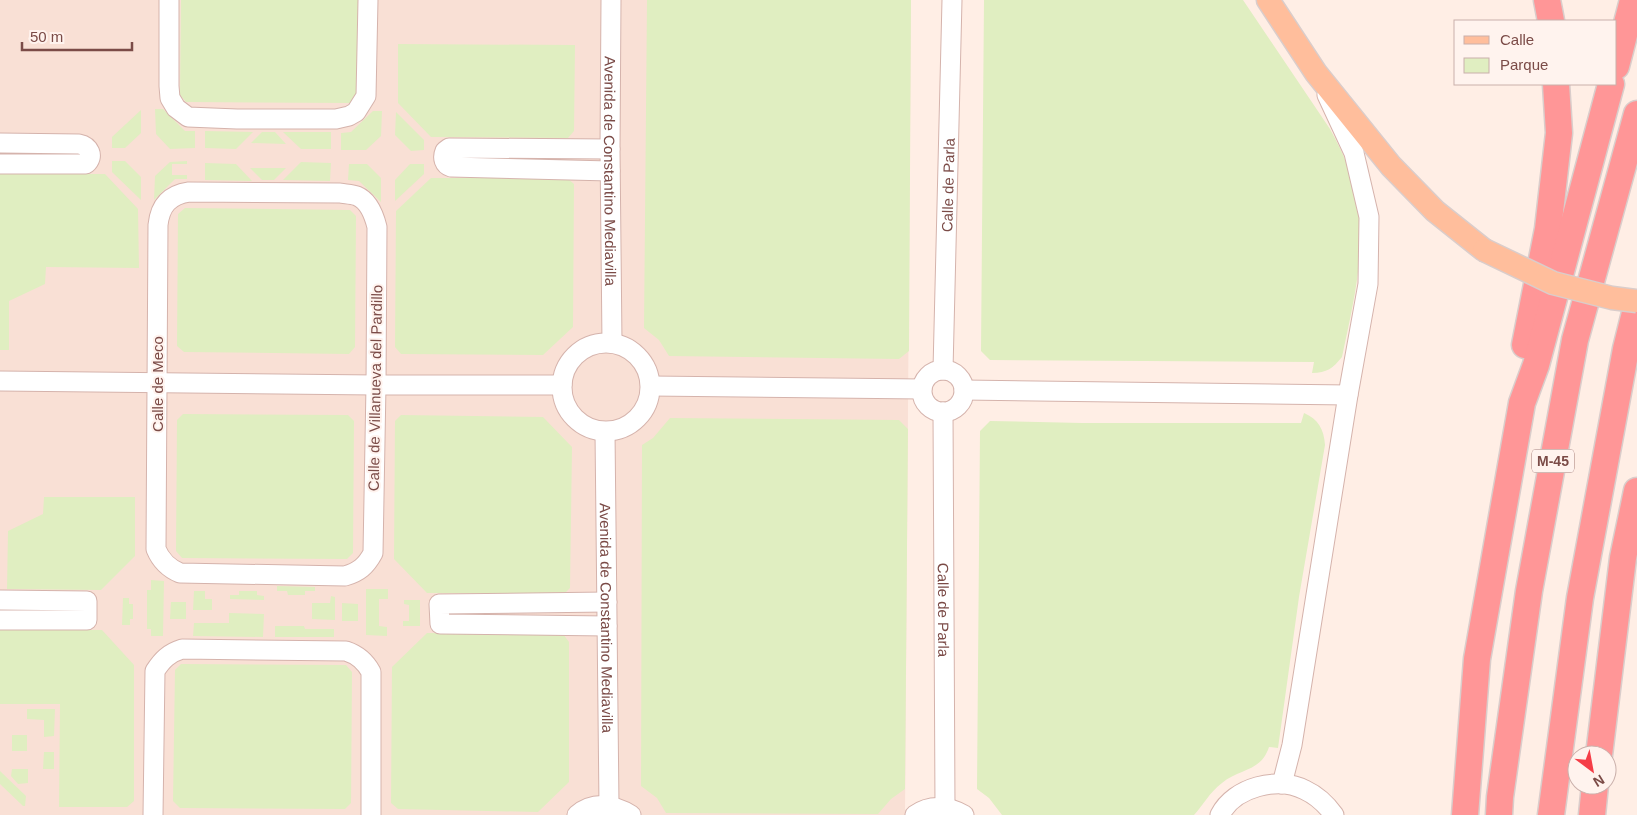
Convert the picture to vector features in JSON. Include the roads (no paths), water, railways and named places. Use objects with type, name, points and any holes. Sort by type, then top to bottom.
[{"type":"highway","points":[[1548,0],[1551,20]]},
{"type":"highway","points":[[1617,62],[1633,0]]},
{"type":"highway","points":[[1522,403],[1521,367],[1548,228],[1559,133],[1556,85]]},
{"type":"highway","points":[[1465,815],[1477,659],[1522,403],[1536,365],[1611,85]]},
{"type":"highway","name":"M-45","points":[[1499,815],[1529,591],[1575,340],[1637,114]]},
{"type":"highway","points":[[1551,815],[1580,598],[1626,349],[1637,305]]},
{"type":"highway","points":[[1599,745],[1623,558],[1637,491]]},
{"type":"highway","points":[[1592,815],[1594,795]]},
{"type":"main road","points":[[1268,0],[1316,73],[1391,166],[1435,211],[1484,250],[1553,283],[1612,298],[1637,301]]},
{"type":"street","points":[[170,0],[170,98],[176,108],[188,117],[336,119],[350,116],[356,112],[366,96],[368,0]]},
{"type":"street","name":"Avenida de Constantino Mediavilla","points":[[611,0],[610,308],[612,343]]},
{"type":"street","name":"Calle de Parla","points":[[943,370],[952,0]]},
{"type":"street","points":[[1282,784],[1292,745],[1348,395],[1368,284],[1369,217],[1354,153],[1316,73]]},
{"type":"street","points":[[0,143],[79,144],[85,145],[89,149],[90,155],[89,161],[86,164],[0,164]]},
{"type":"street","points":[[610,148],[449,148],[445,151],[443,158],[445,164],[451,167],[610,170]]},
{"type":"street","name":"Calle de Meco","points":[[362,569],[354,574],[345,576],[180,573],[166,566],[160,558],[156,549],[158,225],[161,209],[167,202],[181,193],[189,192],[340,193],[357,196],[368,205]]},
{"type":"street","name":"Calle de Villanueva del Pardillo","points":[[362,569],[372,553],[376,385],[377,227],[368,205]]},
{"type":"street","points":[[612,343],[627,348],[639,357],[648,370],[651,386],[650,396],[642,415],[626,428],[605,432],[590,429],[570,414],[565,405],[562,385],[568,365],[582,350],[591,346],[612,343]]},
{"type":"street","points":[[943,370],[954,372],[960,377],[964,390],[960,404],[954,409],[943,412],[935,411],[929,407],[925,402],[922,389],[928,376],[933,372],[943,370]]},
{"type":"street","points":[[0,381],[562,385]]},
{"type":"street","points":[[651,386],[922,389]]},
{"type":"street","points":[[964,390],[1348,395]]},
{"type":"street","name":"Calle de Parla","points":[[943,412],[945,807]]},
{"type":"street","name":"Avenida de Constantino Mediavilla","points":[[605,432],[610,806]]},
{"type":"street","points":[[0,600],[87,601],[87,620],[0,620]]},
{"type":"street","points":[[607,602],[439,604],[440,624],[607,626]]},
{"type":"street","points":[[153,815],[155,672],[166,657],[172,652],[182,649],[346,651],[356,654],[371,672],[371,815]]},
{"type":"street","points":[[1220,815],[1239,795],[1259,786],[1282,784],[1304,789],[1324,802],[1334,815]]},
{"type":"street","points":[[577,815],[595,806],[610,806],[622,809],[631,815]]},
{"type":"street","points":[[915,815],[930,808],[945,807],[956,810],[964,815]]}]
